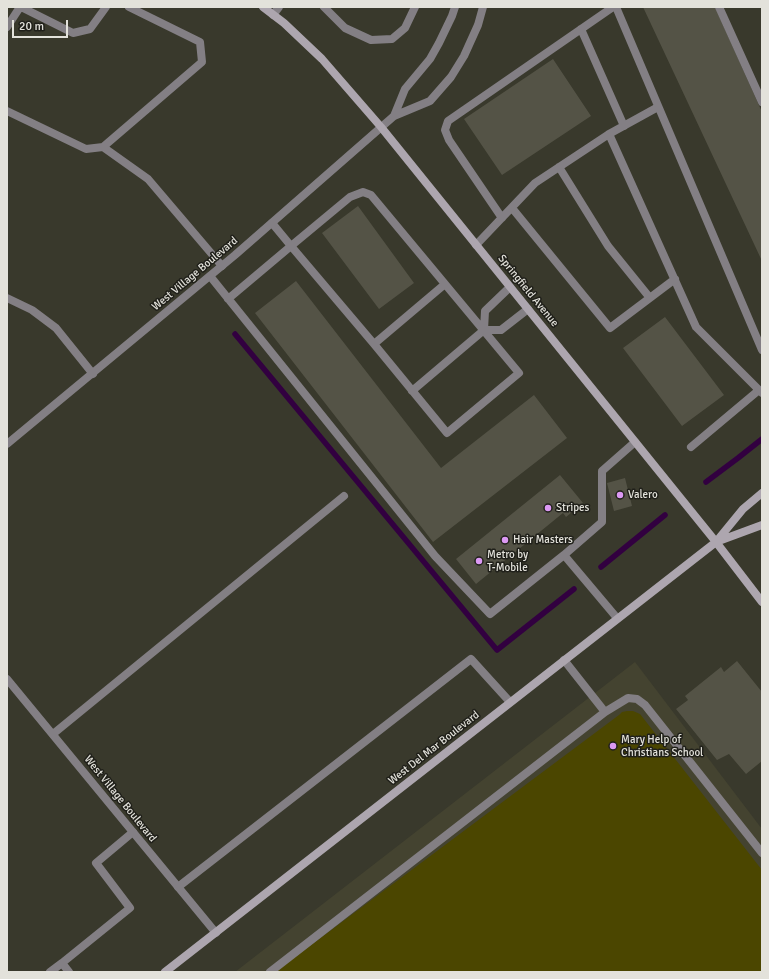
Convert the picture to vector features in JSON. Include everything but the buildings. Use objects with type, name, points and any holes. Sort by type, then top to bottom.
[{"type":"main road","name":"Springfield Avenue","points":[[263,7],[284,23],[322,59],[381,127],[716,542],[762,602]]},
{"type":"main road","name":"West Del Mar Boulevard","points":[[165,972],[716,542],[743,509],[762,493]]},
{"type":"main road","name":"West Del Mar Boulevard","points":[[716,542],[762,525]]},
{"type":"street","points":[[7,27],[21,7],[73,33],[90,29],[106,7]]},
{"type":"street","points":[[7,110],[86,149],[103,147],[202,62],[200,42],[129,7]]},
{"type":"street","points":[[273,15],[278,7]]},
{"type":"street","points":[[324,7],[346,28],[371,40],[392,39],[405,28],[415,7]]},
{"type":"street","name":"West Village Boulevard","points":[[394,116],[405,89],[423,68],[433,53],[455,7]]},
{"type":"street","name":"West Village Boulevard","points":[[7,444],[222,266],[394,116],[430,101],[451,77],[464,56],[478,25],[483,7]]},
{"type":"street","points":[[502,218],[449,140],[445,130],[448,121],[614,7],[762,350]]},
{"type":"street","points":[[719,7],[762,102]]},
{"type":"street","points":[[581,29],[624,126]]},
{"type":"street","points":[[476,245],[535,183],[609,134],[658,107]]},
{"type":"street","points":[[609,134],[696,326],[761,392],[691,447]]},
{"type":"street","points":[[103,147],[148,179],[222,266]]},
{"type":"street","points":[[559,167],[608,246],[650,298]]},
{"type":"street","points":[[228,299],[291,246],[350,197],[363,192],[371,195],[519,373],[447,433],[374,344],[291,246],[272,223]]},
{"type":"street","points":[[512,208],[610,328],[675,279]]},
{"type":"street","points":[[210,276],[435,556],[490,614],[564,555],[602,522],[602,471],[635,442]]},
{"type":"street","points":[[374,344],[445,284]]},
{"type":"street","points":[[484,330],[485,311],[510,287]]},
{"type":"street","points":[[7,298],[32,310],[56,328],[93,374]]},
{"type":"street","points":[[412,391],[484,330],[501,330],[528,309]]},
{"type":"street","points":[[53,734],[344,496]]},
{"type":"street","points":[[564,555],[618,618]]},
{"type":"street","points":[[178,887],[470,659],[510,702]]},
{"type":"street","points":[[564,660],[605,712]]},
{"type":"street","name":"West Village Boulevard","points":[[8,684],[53,734],[216,933]]},
{"type":"street","points":[[270,972],[605,712],[628,698],[637,699],[645,705],[762,854]]},
{"type":"street","points":[[50,972],[130,908],[96,863],[133,832]]},
{"type":"street","points":[[62,963],[69,972]]},
{"type":"shaded area","name":"Mary Help of Christians School","points":[[635,662],[762,829],[762,972],[235,972]]},
{"type":"shaded area","name":"Mary Help of Christians School","points":[[633,711],[640,714],[762,870],[762,972],[275,972],[622,712]]},
{"type":"waterway","points":[[235,334],[497,650],[574,589]]},
{"type":"waterway","points":[[706,482],[762,439]]},
{"type":"waterway","points":[[601,567],[665,515]]},
{"type":"place","name":"Valero","points":[[620,495]]},
{"type":"place","name":"Stripes","points":[[548,508]]},
{"type":"place","name":"Hair Masters","points":[[505,540]]},
{"type":"place","name":"Metro by T-Mobile","points":[[479,561]]},
{"type":"place","name":"Mary Help of Christians School","points":[[613,746]]}]
